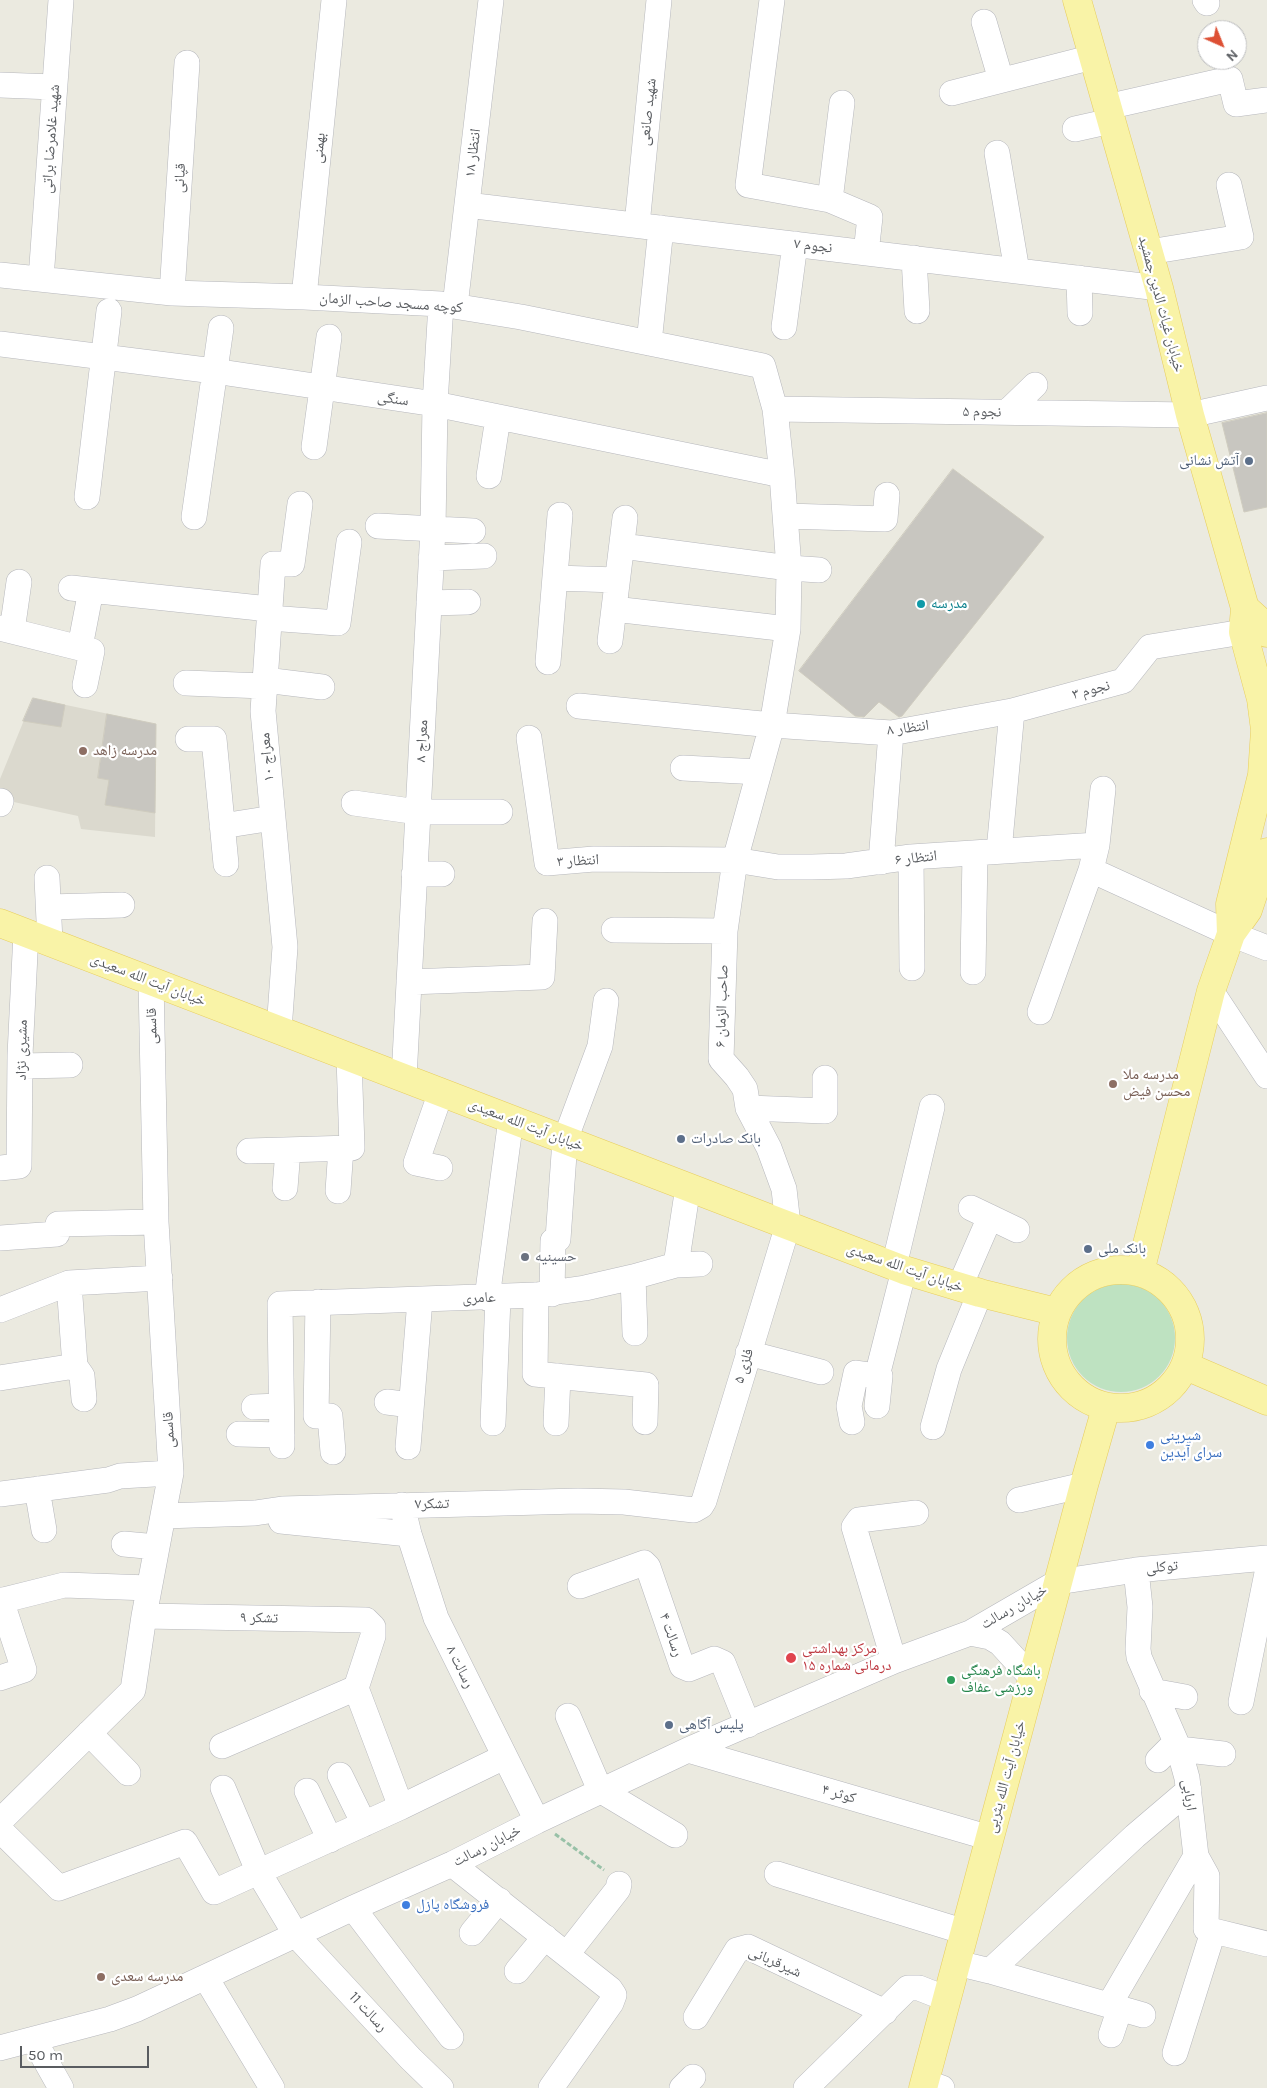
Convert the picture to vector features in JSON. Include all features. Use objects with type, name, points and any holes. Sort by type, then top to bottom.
[{"type":"main road","name":"خیابان غیاث الدین جمشید","points":[[1077,0],[1149,252],[1190,415],[1252,624],[1265,730],[1265,765],[1230,904],[1231,934]]},
{"type":"main road","name":"خیابان غیاث الدین جمشید","points":[[1140,1272],[1211,991],[1231,934],[1248,910],[1267,852]]},
{"type":"main road","name":"خیابان آیت الله سعیدی","points":[[0,923],[899,1268],[970,1290],[1057,1312]]},
{"type":"main road","points":[[1120,1270],[1140,1272],[1158,1279],[1173,1292],[1184,1308],[1190,1327],[1191,1347],[1186,1366],[1176,1383],[1162,1396],[1144,1405],[1126,1409],[1106,1408],[1071,1388],[1059,1372],[1053,1352],[1052,1332],[1057,1312],[1068,1295],[1082,1282],[1100,1273],[1120,1270]]},
{"type":"main road","points":[[1186,1366],[1267,1401]]},
{"type":"main road","name":"خیابان آیت الله یثربی","points":[[930,2086],[947,1999],[964,1932],[1106,1408]]},
{"type":"street","name":"شهید غلامرضا براتی","points":[[41,279],[61,0]]},
{"type":"street","name":"بهمنی","points":[[304,297],[334,0]]},
{"type":"street","name":"انتظار ۱۸","points":[[435,404],[448,305],[467,205],[491,0]]},
{"type":"street","name":"شهید صانعی","points":[[637,225],[659,0]]},
{"type":"street","points":[[772,0],[748,185],[830,200],[870,217],[866,253]]},
{"type":"street","points":[[984,22],[1001,80]]},
{"type":"street","points":[[952,93],[1093,57]]},
{"type":"street","name":"قپانی","points":[[172,293],[187,63]]},
{"type":"street","points":[[1075,129],[1109,114],[1230,79],[1236,104],[1267,100]]},
{"type":"street","points":[[0,85],[54,88]]},
{"type":"street","points":[[830,200],[842,102]]},
{"type":"street","points":[[997,153],[1017,271]]},
{"type":"street","points":[[1149,252],[1242,237],[1230,185]]},
{"type":"street","name":"نجوم ۷","points":[[467,205],[1158,288]]},
{"type":"street","points":[[649,343],[662,228]]},
{"type":"street","points":[[784,327],[795,244]]},
{"type":"street","points":[[914,258],[917,311]]},
{"type":"street","name":"کوچه مسجد صاحب الزمان","points":[[0,275],[172,293],[304,297],[448,305],[763,366],[775,409]]},
{"type":"street","points":[[1079,278],[1080,313]]},
{"type":"street","points":[[87,497],[108,311]]},
{"type":"street","points":[[194,517],[220,328]]},
{"type":"street","points":[[314,447],[329,337]]},
{"type":"street","name":"سنگی","points":[[0,344],[103,359],[214,371],[322,389],[435,404],[782,475]]},
{"type":"street","points":[[1007,412],[1035,385]]},
{"type":"street","name":"نجوم ۵","points":[[775,409],[1190,415],[1267,398]]},
{"type":"street","name":"معراج ۸","points":[[404,1078],[433,529],[435,404]]},
{"type":"street","name":"صاحب الزمان ۶","points":[[775,409],[786,516],[789,568],[788,630],[772,725],[735,860],[725,931],[720,1059],[737,1077],[744,1089],[748,1108],[769,1148],[784,1190],[788,1225]]},
{"type":"street","points":[[489,476],[498,418]]},
{"type":"street","name":"معراج ۱۰","points":[[279,1030],[285,947],[265,738],[264,683],[273,564],[292,564],[300,504]]},
{"type":"street","points":[[786,516],[844,528],[886,507]]},
{"type":"street","points":[[548,662],[560,515]]},
{"type":"street","points":[[610,641],[625,518]]},
{"type":"street","points":[[378,526],[472,531]]},
{"type":"street","points":[[80,647],[81,589],[338,623],[349,542]]},
{"type":"street","points":[[622,546],[789,568],[819,570]]},
{"type":"street","points":[[431,558],[484,556]]},
{"type":"street","points":[[555,578],[618,580]]},
{"type":"street","points":[[19,582],[6,630],[92,651],[85,684]]},
{"type":"street","points":[[429,603],[468,602]]},
{"type":"street","points":[[614,609],[788,630]]},
{"type":"street","name":"نجوم ۳","points":[[1012,711],[1123,681],[1150,646],[1252,624]]},
{"type":"street","points":[[186,683],[264,683],[322,687]]},
{"type":"street","name":"انتظار ۸","points":[[579,706],[772,725],[890,733],[1012,711]]},
{"type":"street","points":[[973,972],[987,852],[1012,711]]},
{"type":"street","points":[[881,862],[890,733]]},
{"type":"street","name":"انتظار ۳","points":[[529,738],[547,863],[594,859],[735,860]]},
{"type":"street","points":[[188,739],[214,740],[226,864]]},
{"type":"street","points":[[683,768],[759,772]]},
{"type":"street","points":[[1040,1012],[1091,870],[1098,845],[1103,789]]},
{"type":"street","points":[[354,803],[418,812],[500,812]]},
{"type":"street","points":[[222,826],[273,818]]},
{"type":"street","name":"انتظار ۶","points":[[735,860],[778,866],[812,867],[987,852],[1098,845]]},
{"type":"street","points":[[911,858],[912,968]]},
{"type":"street","points":[[1091,870],[1231,934],[1267,948]]},
{"type":"street","points":[[414,874],[442,874]]},
{"type":"street","name":"مشیری نژاد","points":[[9,1167],[10,1109],[14,1059],[38,938],[49,907],[47,878]]},
{"type":"street","points":[[49,907],[122,905]]},
{"type":"street","points":[[409,982],[542,977],[545,921]]},
{"type":"street","points":[[614,930],[725,931]]},
{"type":"street","name":"قاسمی","points":[[0,1821],[133,1690],[144,1616],[171,1473],[156,1222],[151,981]]},
{"type":"street","points":[[1211,991],[1267,1076]]},
{"type":"street","points":[[606,1001],[600,1046],[565,1140],[558,1239],[553,1241],[544,1295],[535,1374],[646,1385],[645,1422]]},
{"type":"street","points":[[338,1191],[346,1148],[349,1057]]},
{"type":"street","points":[[14,1059],[70,1065]]},
{"type":"street","points":[[748,1108],[825,1111],[826,1078]]},
{"type":"street","points":[[440,1168],[416,1163],[441,1092]]},
{"type":"street","points":[[877,1406],[880,1376],[878,1376],[932,1108]]},
{"type":"street","points":[[493,1423],[493,1298],[511,1119]]},
{"type":"street","points":[[249,1151],[346,1148]]},
{"type":"street","points":[[285,1188],[288,1150]]},
{"type":"street","points":[[676,1265],[688,1187]]},
{"type":"street","points":[[933,1426],[970,1290],[980,1212],[1017,1230]]},
{"type":"street","points":[[0,1238],[57,1234],[58,1224],[156,1222]]},
{"type":"street","name":"فلزی ۵","points":[[701,1506],[788,1225]]},
{"type":"street","name":"عامری","points":[[281,1406],[272,1298],[318,1302],[544,1295],[633,1277],[676,1265],[700,1264]]},
{"type":"street","points":[[633,1277],[635,1333]]},
{"type":"street","points":[[0,1310],[69,1283],[160,1278]]},
{"type":"street","points":[[69,1283],[75,1366],[82,1376],[84,1399]]},
{"type":"street","points":[[408,1447],[420,1300]]},
{"type":"street","points":[[318,1302],[316,1416],[330,1416],[333,1452]]},
{"type":"street","points":[[748,1353],[821,1372]]},
{"type":"street","points":[[0,1378],[75,1366]]},
{"type":"street","points":[[852,1422],[849,1406],[856,1373],[878,1376]]},
{"type":"street","points":[[556,1423],[558,1376]]},
{"type":"street","points":[[387,1402],[411,1405]]},
{"type":"street","points":[[238,1434],[282,1441],[281,1406],[254,1407]]},
{"type":"street","points":[[0,1494],[108,1480],[120,1476],[171,1473]]},
{"type":"street","points":[[1019,1500],[1084,1485]]},
{"type":"street","points":[[37,1489],[44,1530]]},
{"type":"street","name":"تشکر۷","points":[[163,1516],[255,1513],[282,1509],[578,1501],[624,1502],[694,1510],[701,1506]]},
{"type":"street","name":"رسالت ۸","points":[[402,1505],[409,1534],[436,1618],[537,1821]]},
{"type":"street","points":[[255,1513],[284,1522],[409,1534]]},
{"type":"street","points":[[894,1661],[854,1527],[860,1520],[916,1513]]},
{"type":"street","points":[[124,1544],[157,1548]]},
{"type":"street","name":"توکلی","points":[[1058,1582],[1136,1570],[1267,1558]]},
{"type":"street","name":"رسالت ۴","points":[[580,1586],[644,1564],[648,1567],[682,1666],[689,1669],[714,1659],[723,1663],[748,1725]]},
{"type":"street","name":"اربابی","points":[[1136,1570],[1140,1607],[1139,1657],[1171,1750],[1189,1790],[1196,1856]]},
{"type":"street","points":[[1241,1702],[1267,1573]]},
{"type":"street","name":"خیابان رسالت","points":[[0,2048],[34,2040],[137,2009],[452,1864],[600,1790],[688,1750],[894,1661],[970,1633],[1058,1582]]},
{"type":"street","points":[[0,1678],[24,1670],[1,1601],[64,1585],[149,1588]]},
{"type":"street","name":"تشکر ۹","points":[[144,1616],[366,1620],[373,1627],[373,1636],[356,1688]]},
{"type":"street","name":"خیابان رسالت","points":[[970,1633],[990,1637],[1000,1643],[1032,1678]]},
{"type":"street","points":[[222,1746],[356,1688],[401,1807]]},
{"type":"street","points":[[1152,1691],[1185,1697]]},
{"type":"street","points":[[568,1716],[600,1790],[675,1835]]},
{"type":"street","points":[[89,1733],[128,1773]]},
{"type":"street","name":"کوثر ۴","points":[[688,1750],[990,1838]]},
{"type":"street","points":[[1171,1750],[1223,1754]]},
{"type":"street","points":[[0,1830],[59,1888],[185,1842],[214,1892],[401,1807],[504,1757]]},
{"type":"street","points":[[340,1775],[364,1824]]},
{"type":"street","name":"رسالت 11","points":[[223,1788],[259,1873],[296,1935],[410,2058],[441,2088]]},
{"type":"street","points":[[990,1970],[1189,1790]]},
{"type":"street","points":[[306,1791],[330,1840]]},
{"type":"street","points":[[1196,1856],[1207,1876],[1205,1928],[1214,1932],[1267,1942]]},
{"type":"street","points":[[1111,2035],[1196,1856]]},
{"type":"street","points":[[452,1864],[545,1936],[610,1989],[614,1995],[611,2003],[551,2088]]},
{"type":"street","points":[[778,1874],[964,1932]]},
{"type":"street","points":[[567,1954],[618,1889],[619,1884]]},
{"type":"street","points":[[472,1932],[498,1900]]},
{"type":"street","points":[[353,1908],[451,2037]]},
{"type":"street","points":[[1175,2053],[1214,1932]]},
{"type":"street","points":[[517,1971],[545,1936]]},
{"type":"street","name":"شیرقربانی","points":[[696,2017],[737,1950],[748,1947],[885,2012]]},
{"type":"street","points":[[956,1963],[990,1970],[1124,2009]]},
{"type":"street","points":[[206,1978],[272,2088]]},
{"type":"street","points":[[806,2088],[908,1988],[913,1987],[947,1999]]},
{"type":"street","points":[[34,2040],[61,2088]]},
{"type":"path","points":[[537,1821],[617,1880],[619,1884]]},
{"type":"shaded area","name":"مدرسه زاهد","points":[[33,698],[156,724],[155,837],[81,829],[78,816],[0,799],[0,779]]},
{"type":"green space","points":[[1121,1284],[1142,1288],[1160,1299],[1171,1317],[1175,1338],[1171,1359],[1160,1377],[1142,1388],[1121,1392],[1100,1388],[1082,1377],[1071,1359],[1067,1338],[1071,1317],[1082,1299],[1100,1288]]},
{"type":"building","name":"آتش نشانی","points":[[1267,413],[1267,507],[1244,512],[1222,423]]},
{"type":"building","name":"مدرسه","points":[[953,469],[1044,537],[902,716],[899,717],[879,702],[864,717],[855,716],[799,671]]},
{"type":"building","points":[[33,698],[65,705],[61,727],[23,721]]},
{"type":"building","points":[[107,714],[156,724],[155,813],[105,805],[109,780],[98,778]]},
{"type":"place","name":"آتش نشانی","points":[[1249,461]]},
{"type":"place","name":"مدرسه","points":[[921,604]]},
{"type":"place","name":"مدرسه زاهد","points":[[83,751]]},
{"type":"place","name":"مدرسه ملا محسن فیض","points":[[1113,1084]]},
{"type":"place","name":"بانک صادرات","points":[[681,1139]]},
{"type":"place","name":"بانک ملی","points":[[1088,1249]]},
{"type":"place","name":"حسینیه","points":[[525,1257]]},
{"type":"place","name":"شیرینی سرای آیدین","points":[[1150,1445]]},
{"type":"place","name":"مرکز بهداشتی درمانی شماره ۱۵","points":[[791,1658]]},
{"type":"place","name":"باشگاه فرهنگی ورزشی عفاف","points":[[951,1680]]},
{"type":"place","name":"پلیس آگاهی","points":[[669,1725]]},
{"type":"place","name":"فروشگاه پازل","points":[[406,1905]]},
{"type":"place","name":"مدرسه سعدی","points":[[101,1977]]}]
